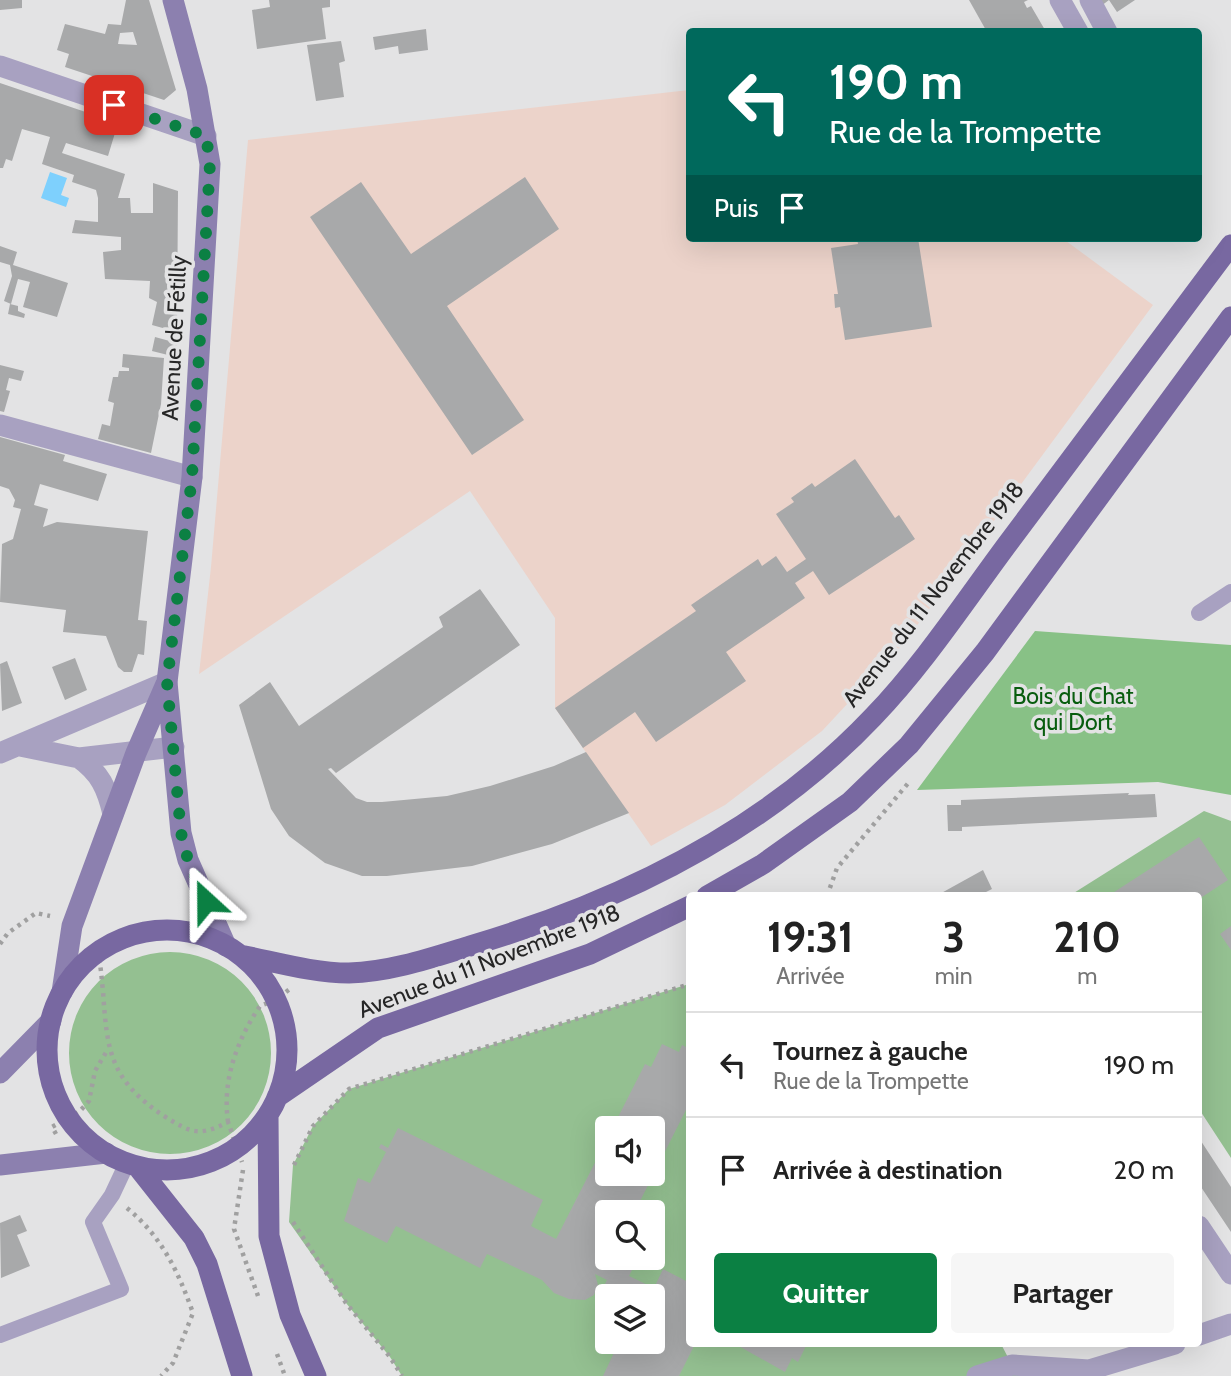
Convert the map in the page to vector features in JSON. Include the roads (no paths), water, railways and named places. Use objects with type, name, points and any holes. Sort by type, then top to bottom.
[{"type":"main road","name":"Avenue du 11 Novembre 1918","points":[[686,908],[590,954],[378,1028],[273,1107],[240,1157],[189,1168],[163,1170],[132,1164],[106,1153],[85,1137],[67,1117],[56,1095],[47,1046],[51,1021],[62,992],[78,970],[98,952],[122,939],[148,932],[175,930],[201,935],[233,950],[296,966],[350,973],[385,969],[550,921],[622,891],[692,854],[793,788],[847,743],[913,671],[1231,245]]},
{"type":"main road","points":[[715,892],[763,864],[850,802],[909,745],[985,652],[1231,317]]},
{"type":"main road","points":[[233,950],[261,975],[276,1000],[284,1024],[287,1049],[285,1073],[273,1107],[268,1162],[270,1236],[290,1315],[316,1376]]},
{"type":"main road","points":[[132,1164],[198,1247],[207,1264],[242,1376]]},
{"type":"street","name":"Avenue de Fétilly","points":[[173,0],[210,163],[192,477],[167,682],[181,833],[188,860],[233,950]]},
{"type":"street","points":[[1060,0],[1076,28]]},
{"type":"street","points":[[1090,0],[1105,28]]},
{"type":"street","points":[[0,66],[206,136]]},
{"type":"street","points":[[0,425],[192,477]]},
{"type":"street","name":"Avenue de Fétilly","points":[[62,992],[72,926],[136,752],[167,682]]},
{"type":"street","points":[[10,749],[167,682]]},
{"type":"street","points":[[10,749],[79,758],[174,747]]},
{"type":"street","points":[[79,758],[97,771],[108,791],[113,814]]},
{"type":"street","points":[[0,1073],[51,1021]]},
{"type":"street","points":[[0,1164],[106,1153]]},
{"type":"street","points":[[1202,1230],[1231,1274]]},
{"type":"street","points":[[1202,1334],[1231,1324]]},
{"type":"street","points":[[977,1376],[1012,1364],[1089,1370],[1165,1347]]},
{"type":"lane","points":[[1199,613],[1231,592]]},
{"type":"lane","points":[[0,1335],[121,1289],[93,1223],[132,1164]]},
{"type":"water","points":[[50,172],[67,178],[61,195],[69,198],[66,207],[41,198]]},
{"type":"park label","name":"Bois du Chat qui Dort","points":[[1073,709]]}]
